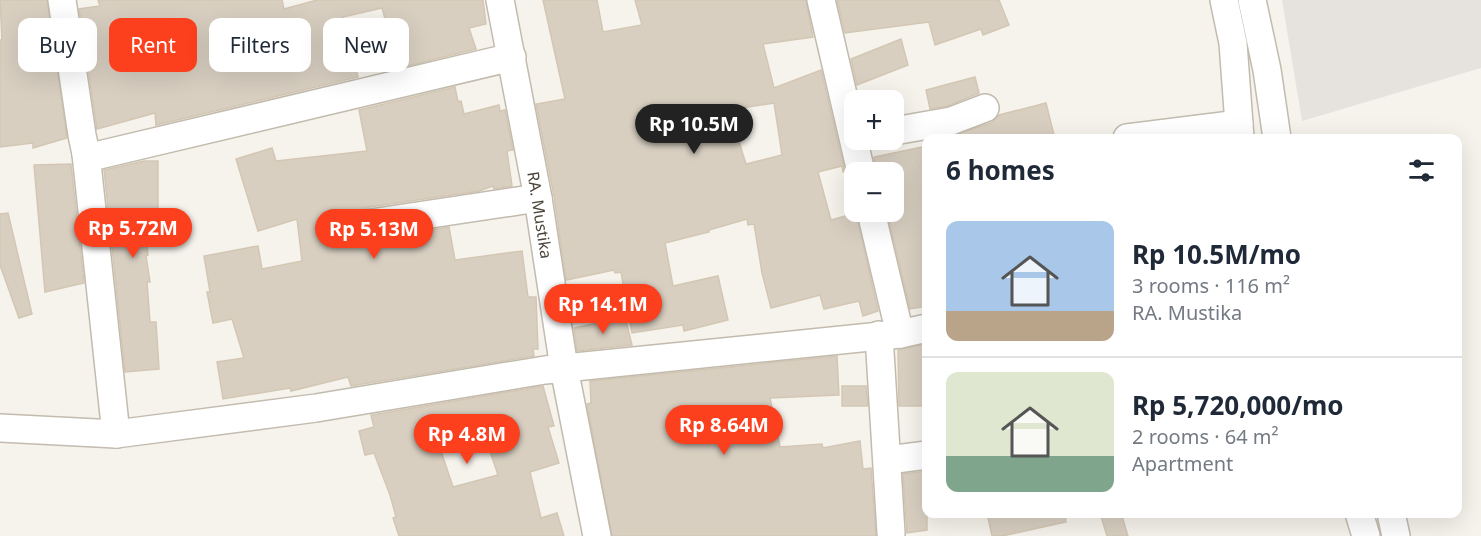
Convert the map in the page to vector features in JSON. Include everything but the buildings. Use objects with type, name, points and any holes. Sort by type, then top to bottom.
[{"type":"street","points":[[62,0],[86,154],[116,434]]},
{"type":"street","name":"RA. Mustika","points":[[500,0],[538,198],[564,368],[597,536]]},
{"type":"street","points":[[821,0],[844,96]]},
{"type":"street","points":[[1192,134],[1240,131],[1233,43],[1224,0]]},
{"type":"street","points":[[1252,0],[1267,70],[1276,134]]},
{"type":"street","points":[[86,154],[94,156],[512,57]]},
{"type":"street","points":[[904,129],[951,121],[985,108]]},
{"type":"street","points":[[371,223],[538,198]]},
{"type":"street","points":[[873,222],[890,334],[888,460],[891,533]]},
{"type":"street","points":[[0,428],[116,434],[316,408],[564,368],[922,329]]},
{"type":"street","points":[[888,460],[922,456]]},
{"type":"street","points":[[1361,518],[1366,536]]},
{"type":"street","points":[[1392,518],[1396,536]]},
{"type":"shaded area","points":[[1282,0],[1481,0],[1481,68],[1302,121]]}]
